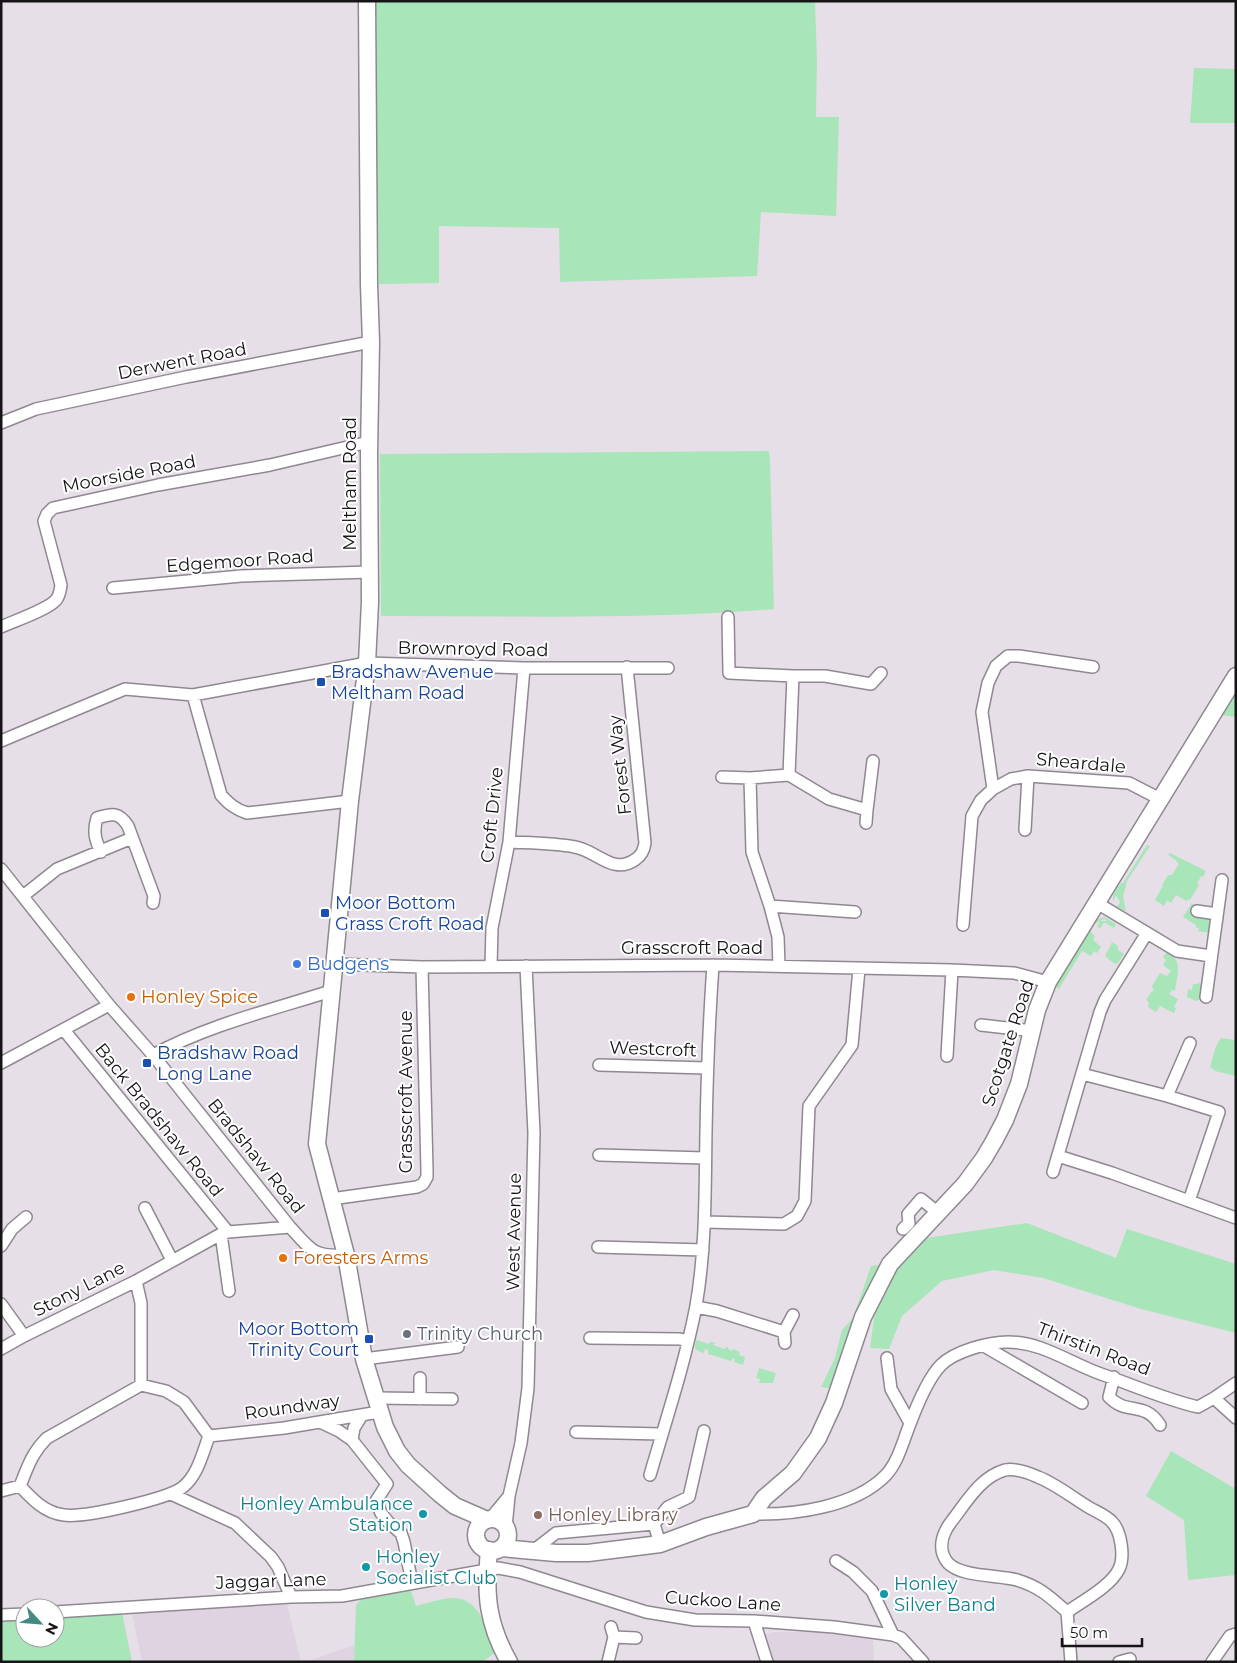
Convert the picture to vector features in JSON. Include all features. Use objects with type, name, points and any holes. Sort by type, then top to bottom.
[{"type":"street","name":"Meltham Road","points":[[367,1],[371,342],[369,442],[370,572],[367,664],[330,991],[317,1144],[346,1255],[364,1359],[377,1405],[397,1450],[408,1465],[455,1506]]},
{"type":"street","name":"Derwent Road","points":[[1,423],[36,409],[186,377],[371,342]]},
{"type":"street","name":"Moorside Road","points":[[1,627],[48,607],[56,600],[60,593],[61,585],[44,521],[52,508],[158,485],[270,465],[369,442]]},
{"type":"street","name":"Edgemoor Road","points":[[113,588],[241,576],[370,572]]},
{"type":"street","points":[[728,618],[729,673],[825,676],[871,684],[881,673]]},
{"type":"street","points":[[993,789],[982,712],[988,683],[996,666],[1008,656],[1019,656],[1093,667]]},
{"type":"street","name":"Brownroyd Road","points":[[1,741],[125,689],[193,694],[367,664],[524,668],[668,668]]},
{"type":"street","name":"Forest Way","points":[[509,842],[576,847],[611,864],[620,866],[630,864],[640,857],[645,843],[628,667]]},
{"type":"street","name":"Croft Drive","points":[[492,966],[492,928],[509,842],[524,668]]},
{"type":"street","points":[[789,775],[793,676]]},
{"type":"street","name":"Scotgate Road","points":[[753,1514],[764,1498],[793,1473],[818,1438],[834,1402],[863,1317],[890,1264],[965,1184],[994,1141],[1005,1120],[1019,1084],[1042,994],[1048,982],[1236,676]]},
{"type":"street","points":[[193,694],[221,795],[238,810],[247,813],[350,801]]},
{"type":"street","points":[[866,823],[873,761]]},
{"type":"street","points":[[722,777],[750,778],[789,775],[829,799],[867,810]]},
{"type":"street","points":[[1025,830],[1028,776]]},
{"type":"street","name":"Sheardale","points":[[963,925],[972,816],[981,800],[993,789],[1011,780],[1028,776],[1129,783],[1160,799]]},
{"type":"street","points":[[750,778],[752,852],[778,937],[779,966]]},
{"type":"street","points":[[101,852],[96,840],[94,827],[98,818],[115,815],[123,819],[128,826],[154,896],[152,903]]},
{"type":"street","points":[[23,896],[57,869],[132,838]]},
{"type":"street","name":"Bradshaw Road","points":[[1,870],[109,1005],[153,1055],[290,1227],[311,1249],[320,1254],[346,1255]]},
{"type":"street","points":[[1206,997],[1222,880]]},
{"type":"street","points":[[1097,903],[1177,951],[1211,956]]},
{"type":"street","points":[[770,906],[854,912]]},
{"type":"street","points":[[1197,911],[1218,914]]},
{"type":"street","points":[[1053,1172],[1105,1000],[1147,933]]},
{"type":"street","name":"Grasscroft Road","points":[[334,964],[422,967],[713,965],[952,970],[1014,973],[1048,982]]},
{"type":"street","name":"Westcroft","points":[[650,1475],[696,1307],[705,1222],[707,1068],[713,965]]},
{"type":"street","name":"West Avenue","points":[[506,1528],[509,1496],[521,1443],[528,1388],[534,1133],[526,966]]},
{"type":"street","name":"Grasscroft Avenue","points":[[331,1199],[417,1186],[423,1184],[427,1177],[422,967]]},
{"type":"street","points":[[705,1222],[784,1224],[797,1216],[805,1201],[809,1106],[852,1045],[859,969]]},
{"type":"street","points":[[947,1056],[952,970]]},
{"type":"street","points":[[153,1055],[168,1046],[203,1033],[330,991]]},
{"type":"street","points":[[1,1063],[109,1005]]},
{"type":"street","points":[[981,1025],[1033,1031]]},
{"type":"street","name":"Back Bradshaw Road","points":[[64,1030],[225,1233]]},
{"type":"street","points":[[1167,1096],[1190,1043]]},
{"type":"street","name":"Westcroft","points":[[599,1065],[707,1068]]},
{"type":"street","points":[[1082,1074],[1167,1096],[1219,1112],[1189,1201]]},
{"type":"street","points":[[599,1155],[705,1158]]},
{"type":"street","points":[[1058,1156],[1236,1218]]},
{"type":"street","points":[[903,1229],[909,1223],[908,1214],[921,1199],[937,1212]]},
{"type":"street","points":[[146,1208],[172,1260]]},
{"type":"street","points":[[1,1246],[12,1229],[26,1217]]},
{"type":"street","name":"Stony Lane","points":[[1,1349],[136,1281],[225,1233],[290,1227]]},
{"type":"street","points":[[225,1233],[229,1292]]},
{"type":"street","points":[[598,1247],[703,1250]]},
{"type":"street","points":[[136,1281],[141,1303],[141,1385]]},
{"type":"street","points":[[1,1304],[24,1336]]},
{"type":"street","points":[[696,1307],[717,1311],[785,1337],[792,1315]]},
{"type":"street","points":[[590,1338],[680,1339],[688,1341]]},
{"type":"street","name":"Thirstin Road","points":[[495,1549],[588,1553],[660,1544],[706,1527],[753,1514],[779,1515],[814,1509],[869,1490],[886,1475],[900,1451],[924,1392],[941,1365],[958,1353],[984,1346],[1007,1342],[1034,1345],[1101,1374],[1114,1377],[1179,1403],[1198,1407],[1236,1383]]},
{"type":"street","points":[[984,1346],[1082,1403]]},
{"type":"street","points":[[364,1359],[458,1347]]},
{"type":"street","points":[[888,1358],[892,1389],[910,1423]]},
{"type":"street","points":[[1114,1377],[1110,1397],[1116,1404],[1145,1410],[1156,1418],[1160,1425]]},
{"type":"street","points":[[420,1378],[420,1398]]},
{"type":"street","points":[[141,1385],[166,1391],[184,1402],[209,1436],[196,1470],[184,1486],[171,1494],[140,1504],[64,1516],[49,1511],[36,1503],[20,1486],[36,1449],[47,1438],[141,1385]]},
{"type":"street","name":"Roundway","points":[[209,1436],[284,1428],[362,1415],[377,1405],[420,1398],[452,1399]]},
{"type":"street","points":[[1214,1398],[1236,1418]]},
{"type":"street","points":[[352,1440],[354,1428],[362,1415]]},
{"type":"street","points":[[320,1422],[352,1440],[387,1484],[376,1501],[381,1512],[401,1533],[412,1582]]},
{"type":"street","points":[[534,1550],[556,1533],[654,1524],[668,1507],[689,1497],[704,1431]]},
{"type":"street","points":[[576,1432],[662,1434]]},
{"type":"street","points":[[1067,1612],[1109,1582],[1120,1568],[1122,1553],[1120,1538],[1113,1522],[1038,1477],[1016,1470],[1005,1470],[978,1486],[943,1534],[941,1549],[947,1561],[955,1569],[1017,1580],[1042,1590],[1067,1612],[1071,1662]]},
{"type":"street","points":[[1,1491],[20,1486]]},
{"type":"street","points":[[171,1494],[235,1523],[271,1557],[278,1567],[291,1597]]},
{"type":"street","name":"West Avenue","points":[[488,1519],[509,1496]]},
{"type":"street","points":[[455,1506],[501,1522],[506,1528],[507,1539],[495,1549],[487,1570],[487,1592],[493,1626],[509,1662]]},
{"type":"street","points":[[455,1506],[481,1546],[495,1549]]},
{"type":"street","points":[[476,1538],[478,1526],[488,1519]]},
{"type":"street","points":[[654,1524],[660,1544]]},
{"type":"street","name":"Thirstin Road","points":[[506,1528],[534,1550]]},
{"type":"street","points":[[836,1561],[853,1572],[872,1591],[897,1637],[923,1662]]},
{"type":"street","name":"Cuckoo Lane","points":[[487,1570],[498,1568],[520,1572],[639,1611],[695,1620],[754,1621],[834,1626],[897,1637]]},
{"type":"street","name":"Jaggar Lane","points":[[65,1611],[291,1597],[342,1596],[487,1570]]},
{"type":"street","points":[[1,1615],[15,1614]]},
{"type":"street","points":[[754,1621],[767,1662]]},
{"type":"street","points":[[608,1662],[612,1632],[636,1638]]},
{"type":"street","points":[[1212,1662],[1230,1636],[1236,1634]]},
{"type":"shaded area","points":[[287,1604],[301,1662],[142,1662],[132,1613]]},
{"type":"shaded area","points":[[775,1632],[853,1632],[873,1636],[874,1662],[773,1662],[764,1634]]},
{"type":"shaded area","points":[[354,1645],[354,1662],[305,1662]]},
{"type":"green space","points":[[375,1],[815,1],[816,117],[839,117],[836,216],[761,212],[757,276],[560,282],[559,228],[439,226],[439,283],[379,284]]},
{"type":"green space","points":[[1194,68],[1236,69],[1236,123],[1190,123]]},
{"type":"green space","points":[[769,451],[774,609],[627,616],[381,616],[380,454]]},
{"type":"green space","points":[[1236,690],[1236,717],[1221,715]]},
{"type":"green space","points":[[1147,845],[1150,846],[1127,881],[1123,897],[1126,911],[1117,907],[1120,902],[1116,895],[1113,902],[1113,895],[1118,886],[1123,883]]},
{"type":"green space","points":[[1170,853],[1206,871],[1203,877],[1201,876],[1197,884],[1199,885],[1190,900],[1188,899],[1187,901],[1176,895],[1171,903],[1167,900],[1164,906],[1155,900],[1162,887],[1164,887],[1162,885],[1168,875],[1172,875],[1179,864],[1168,855]]},
{"type":"green space","points":[[1192,903],[1196,906],[1195,916],[1209,918],[1212,923],[1210,933],[1198,931],[1199,928],[1196,928],[1196,925],[1183,917]]},
{"type":"green space","points":[[1104,917],[1116,924],[1114,928],[1104,922],[1101,928],[1097,927],[1100,921],[1094,924],[1098,919]]},
{"type":"green space","points":[[1093,926],[1091,932],[1095,936],[1093,940],[1101,947],[1097,953],[1094,951],[1091,956],[1082,951],[1059,989],[1052,985],[1065,970]]},
{"type":"green space","points":[[1112,942],[1124,954],[1118,963],[1115,964],[1105,956]]},
{"type":"green space","points":[[1167,952],[1178,964],[1175,991],[1172,990],[1169,994],[1178,999],[1174,1007],[1176,1008],[1174,1013],[1160,1006],[1156,1012],[1148,1007],[1149,1002],[1146,1000],[1154,991],[1152,986],[1160,973],[1167,976],[1171,971],[1163,965],[1166,960],[1163,957]]},
{"type":"green space","points":[[1193,984],[1203,984],[1199,1000],[1196,1001],[1187,997],[1188,989],[1192,990]]},
{"type":"green space","points":[[1221,1038],[1236,1040],[1236,1076],[1215,1071],[1210,1067],[1216,1046]]},
{"type":"green space","points":[[1027,1223],[1116,1258],[1127,1229],[1236,1264],[1236,1333],[1141,1309],[1043,1278],[994,1270],[942,1281],[902,1316],[889,1349],[870,1348],[874,1318],[861,1315],[835,1389],[821,1387],[835,1358],[842,1330],[853,1318],[871,1266],[895,1263],[919,1239]]},
{"type":"green space","points":[[696,1340],[709,1344],[710,1342],[716,1343],[713,1345],[725,1349],[728,1347],[732,1351],[733,1349],[740,1352],[739,1355],[745,1357],[743,1365],[734,1362],[735,1359],[733,1358],[731,1361],[708,1354],[708,1350],[705,1349],[704,1353],[698,1351],[695,1348]]},
{"type":"green space","points":[[759,1368],[776,1373],[773,1383],[759,1383],[760,1379],[756,1378]]},
{"type":"green space","points":[[1171,1451],[1236,1489],[1236,1575],[1188,1580],[1184,1520],[1146,1496]]},
{"type":"green space","points":[[411,1591],[416,1606],[451,1598],[461,1599],[469,1603],[476,1609],[486,1626],[496,1652],[482,1662],[354,1662],[356,1605],[364,1597]]},
{"type":"green space","points":[[122,1612],[132,1662],[1,1662],[1,1621],[15,1620],[15,1648],[65,1648],[65,1616]]},
{"type":"place","name":"Bradshaw Avenue Meltham Road","points":[[321,682]]},
{"type":"place","name":"Moor Bottom Grass Croft Road","points":[[325,913]]},
{"type":"place","name":"Budgens","points":[[297,964]]},
{"type":"place","name":"Honley Spice","points":[[131,997]]},
{"type":"place","name":"Bradshaw Road Long Lane","points":[[147,1063]]},
{"type":"place","name":"Foresters Arms","points":[[283,1258]]},
{"type":"place","name":"Trinity Church","points":[[407,1334]]},
{"type":"place","name":"Moor Bottom Trinity Court","points":[[369,1339]]},
{"type":"place","name":"Honley Ambulance Station","points":[[423,1514]]},
{"type":"place","name":"Honley Library","points":[[538,1515]]},
{"type":"place","name":"Honley Socialist Club","points":[[366,1567]]},
{"type":"place","name":"Honley Silver Band","points":[[884,1594]]}]
